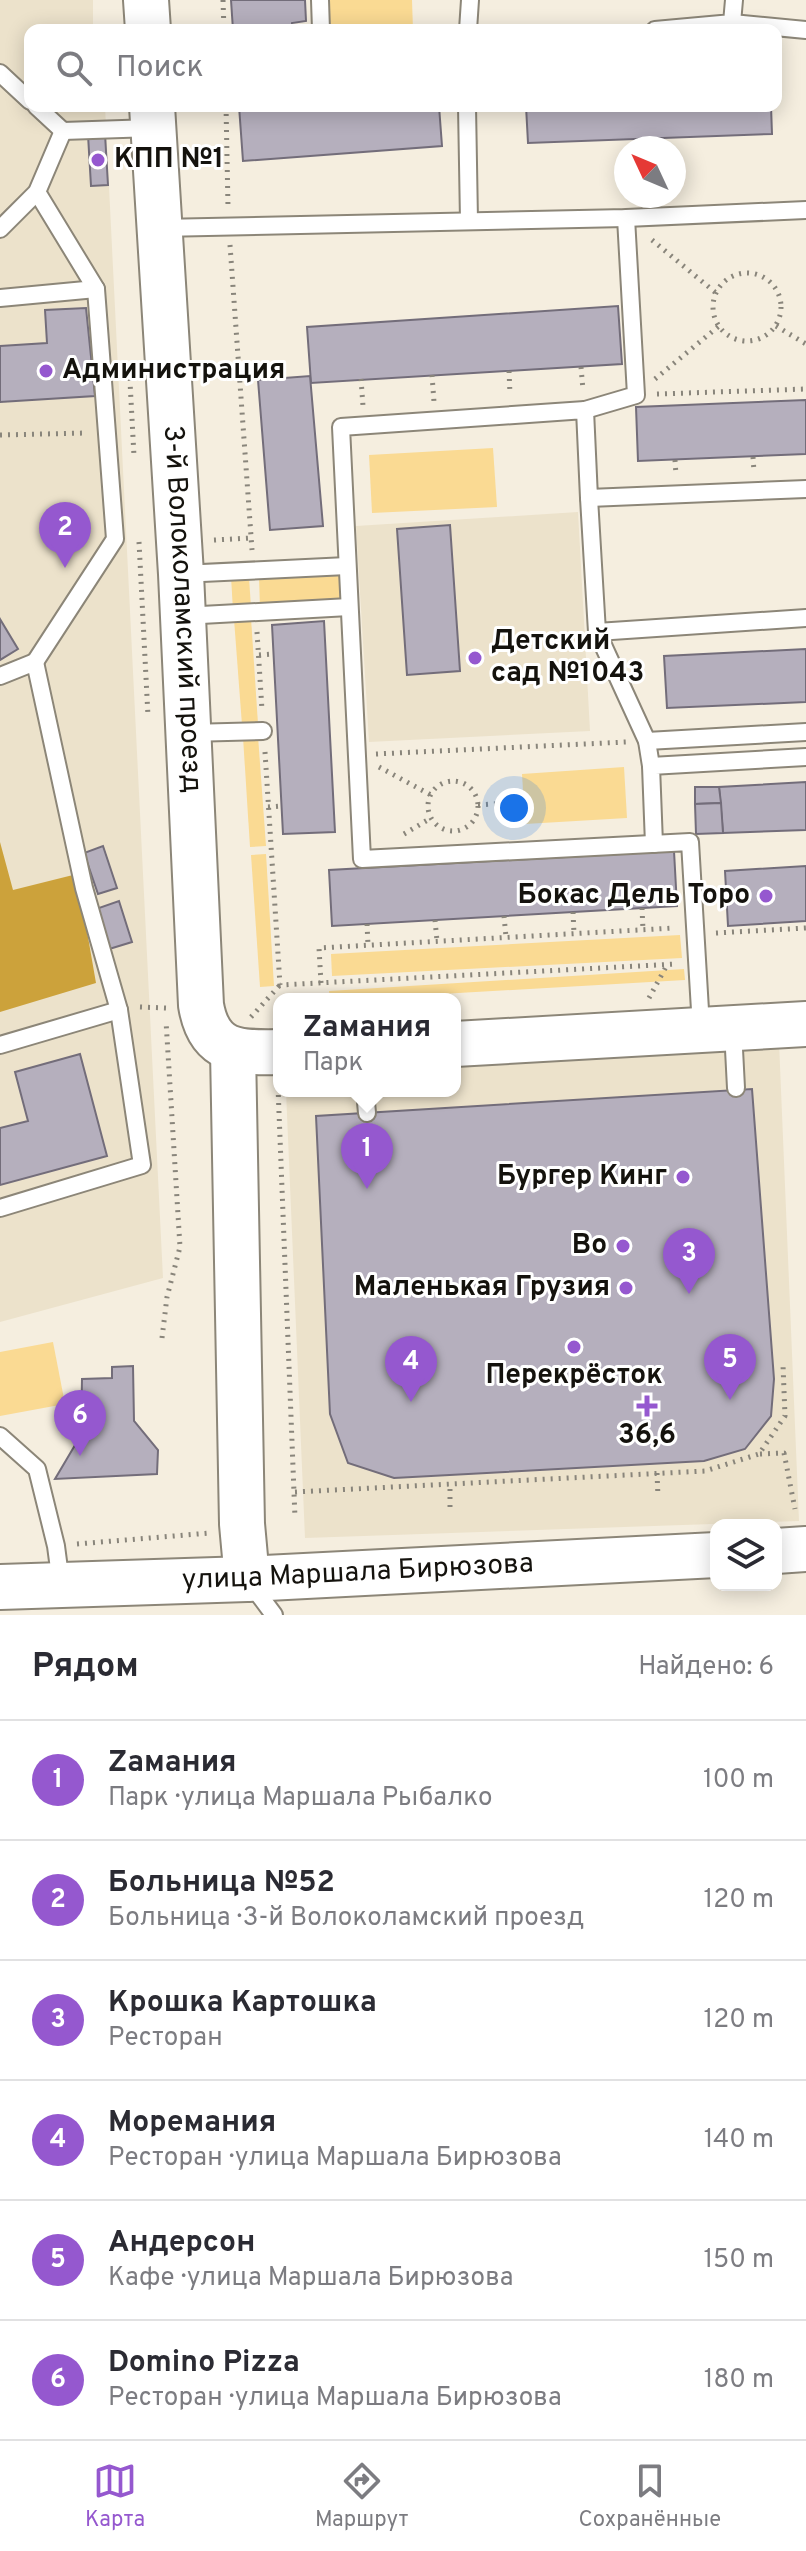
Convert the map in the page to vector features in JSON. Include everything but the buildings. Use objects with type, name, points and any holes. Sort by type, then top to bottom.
[{"type":"street","points":[[146,0],[148,24]]},
{"type":"street","name":"3-й Волоколамский проезд","points":[[152,117],[158,228],[188,577],[168,727],[202,1019],[210,1032],[260,1054]]},
{"type":"street","points":[[461,1044],[806,1024]]},
{"type":"street","points":[[247,1579],[242,1524],[260,1054]]},
{"type":"street","points":[[782,1546],[801,1529]]},
{"type":"street","name":"улица Маршала Бирюзова","points":[[0,1587],[59,1565],[247,1579],[710,1555]]},
{"type":"lane","points":[[320,0],[321,24]]},
{"type":"lane","points":[[468,24],[470,0]]},
{"type":"lane","points":[[732,23],[734,0]]},
{"type":"lane","points":[[721,24],[743,24]]},
{"type":"lane","points":[[782,28],[806,30]]},
{"type":"lane","points":[[0,73],[24,95]]},
{"type":"lane","points":[[42,112],[63,131]]},
{"type":"lane","points":[[467,112],[469,221]]},
{"type":"lane","points":[[63,131],[152,117]]},
{"type":"lane","points":[[0,229],[37,192],[63,131]]},
{"type":"lane","points":[[0,676],[35,662],[115,539],[96,289],[37,192]]},
{"type":"lane","points":[[158,228],[626,218],[806,210]]},
{"type":"lane","points":[[626,218],[636,395],[585,410],[341,427],[362,859],[690,842],[697,962],[736,1088]]},
{"type":"lane","points":[[0,298],[96,289]]},
{"type":"lane","points":[[585,410],[597,632],[647,741],[654,844]]},
{"type":"lane","points":[[589,498],[806,489]]},
{"type":"lane","points":[[188,577],[347,566]]},
{"type":"lane","points":[[188,577],[256,613],[349,607]]},
{"type":"lane","points":[[597,632],[806,618]]},
{"type":"lane","points":[[0,1208],[142,1165],[119,1010],[84,888],[35,662]]},
{"type":"lane","points":[[168,727],[263,731]]},
{"type":"lane","points":[[647,741],[806,732]]},
{"type":"lane","points":[[651,766],[806,757]]},
{"type":"lane","points":[[0,1045],[119,1010]]},
{"type":"lane","points":[[366,1097],[367,1113]]},
{"type":"lane","points":[[0,1436],[37,1469],[59,1565]]},
{"type":"lane","points":[[247,1579],[274,1615]]},
{"type":"path","points":[[223,0],[224,24]]},
{"type":"path","points":[[226,112],[228,225],[253,571]]},
{"type":"path","points":[[626,218],[716,293]]},
{"type":"path","points":[[743,273],[765,277],[779,294],[780,316],[768,334],[747,341],[727,334],[719,326],[714,315],[716,293],[722,283],[743,273]]},
{"type":"path","points":[[636,395],[719,326]]},
{"type":"path","points":[[776,326],[806,344]]},
{"type":"path","points":[[129,360],[135,468]]},
{"type":"path","points":[[636,395],[806,389]]},
{"type":"path","points":[[0,435],[108,432]]},
{"type":"path","points":[[138,530],[168,727]]},
{"type":"path","points":[[188,577],[251,538]]},
{"type":"path","points":[[256,613],[280,985]]},
{"type":"path","points":[[259,655],[274,654]]},
{"type":"path","points":[[356,755],[647,741]]},
{"type":"path","points":[[356,755],[431,795]]},
{"type":"path","points":[[458,781],[472,790],[478,805],[477,813],[467,827],[451,831],[436,825],[431,818],[431,795],[442,783],[458,781]]},
{"type":"path","points":[[478,805],[524,802]]},
{"type":"path","points":[[268,807],[282,806]]},
{"type":"path","points":[[642,908],[643,930]]},
{"type":"path","points":[[573,912],[574,934]]},
{"type":"path","points":[[504,916],[506,937]]},
{"type":"path","points":[[435,920],[437,941]]},
{"type":"path","points":[[367,924],[368,945]]},
{"type":"path","points":[[321,983],[319,948],[643,930],[806,928]]},
{"type":"path","points":[[295,1518],[260,1054],[248,1020],[280,985],[697,962]]},
{"type":"path","points":[[647,1001],[668,964]]},
{"type":"path","points":[[162,1338],[167,1297],[180,1247],[164,991]]},
{"type":"path","points":[[759,1454],[785,1416],[783,1365]]},
{"type":"path","points":[[295,1492],[705,1471],[759,1454],[784,1453],[801,1529]]},
{"type":"path","points":[[657,1473],[658,1497]]},
{"type":"path","points":[[450,1483],[450,1507]]},
{"type":"path","points":[[59,1565],[220,1532]]},
{"type":"shaded area","points":[[0,0],[93,0],[93,24],[24,24],[24,112],[105,112],[163,1278],[0,1322]]},
{"type":"shaded area","points":[[329,0],[412,0],[413,24],[329,24]]},
{"type":"shaded area","points":[[493,448],[497,507],[372,513],[369,455]]},
{"type":"shaded area","name":"Детский сад №1043","points":[[578,512],[590,731],[369,742],[356,526]]},
{"type":"shaded area","points":[[342,571],[344,602],[260,608],[259,577]]},
{"type":"shaded area","points":[[231,577],[249,577],[251,608],[233,610]]},
{"type":"shaded area","points":[[251,618],[258,724],[242,725],[234,619]]},
{"type":"shaded area","points":[[258,736],[266,846],[250,847],[243,737]]},
{"type":"shaded area","points":[[624,767],[627,818],[525,824],[522,774]]},
{"type":"shaded area","points":[[0,842],[13,890],[77,874],[96,983],[0,1012]]},
{"type":"shaded area","points":[[266,854],[274,986],[260,987],[251,855]]},
{"type":"shaded area","points":[[680,935],[682,958],[332,976],[331,954]]},
{"type":"shaded area","points":[[684,969],[685,980],[459,993],[329,991]]},
{"type":"shaded area","points":[[779,1042],[799,1521],[710,1519],[710,1524],[305,1538],[286,1097],[461,1097],[461,1066]]},
{"type":"shaded area","points":[[53,1342],[65,1404],[0,1416],[0,1352]]},
{"type":"place","name":"КПП №1","points":[[98,160]]},
{"type":"place","name":"Администрация","points":[[46,371]]},
{"type":"place","name":"Больница №52","points":[[65,568]]},
{"type":"place","name":"Детский сад №1043","points":[[475,658]]},
{"type":"place","name":"Бокас Дель Торо","points":[[766,896]]},
{"type":"place","name":"Бургер Кинг","points":[[683,1177]]},
{"type":"place","name":"Zамания","points":[[367,1189]]},
{"type":"place","name":"Bo","points":[[623,1246]]},
{"type":"place","name":"Маленькая Грузия","points":[[626,1288]]},
{"type":"place","name":"Крошка Картошка","points":[[689,1294]]},
{"type":"place","name":"Перекрёсток","points":[[574,1347]]},
{"type":"place","name":"Андерсон","points":[[730,1400]]},
{"type":"place","name":"Моремания","points":[[411,1402]]},
{"type":"place","name":"36,6","points":[[647,1406]]},
{"type":"place","name":"Domino Pizza","points":[[80,1456]]}]
